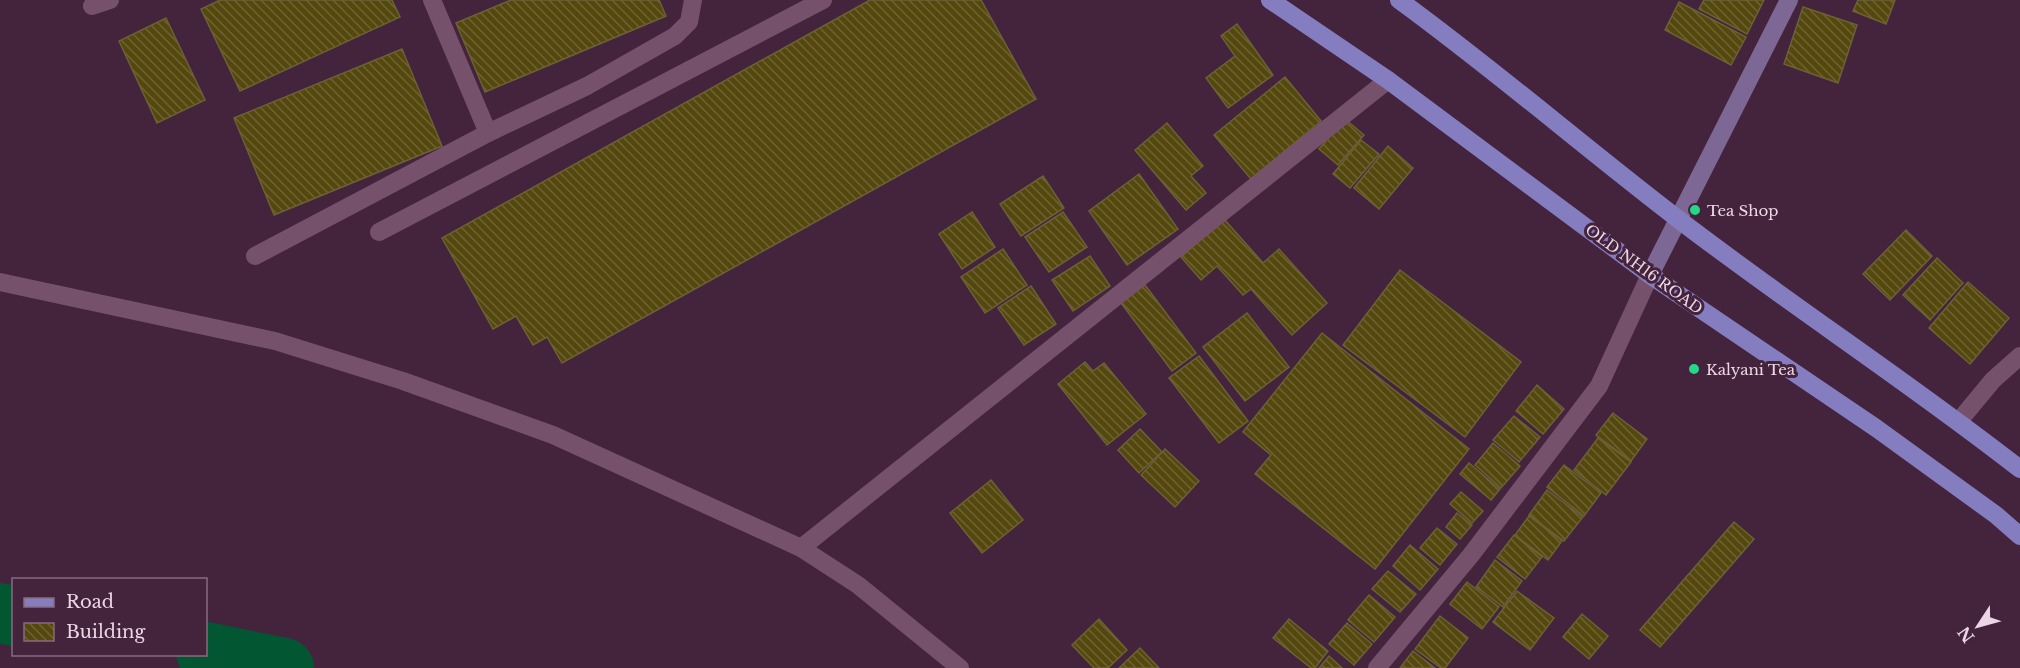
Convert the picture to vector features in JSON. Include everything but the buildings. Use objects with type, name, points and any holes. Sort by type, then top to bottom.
[{"type":"main road","name":"OLD NH16 ROAD","points":[[1270,0],[1388,80],[1650,275],[1876,428],[1996,515],[2020,536]]},
{"type":"main road","points":[[1399,0],[1454,40],[1679,219],[1959,421],[2020,469]]},
{"type":"main road","points":[[1650,275],[1788,0]]},
{"type":"street","points":[[92,6],[110,0]]},
{"type":"street","points":[[432,0],[488,133]]},
{"type":"street","points":[[255,256],[488,133],[586,86],[675,36],[690,22],[693,0]]},
{"type":"street","points":[[379,232],[823,0]]},
{"type":"street","points":[[801,548],[1388,80]]},
{"type":"street","points":[[1377,668],[1471,555],[1599,386],[1650,275]]},
{"type":"street","points":[[0,282],[275,341],[403,381],[553,435],[801,548],[858,585],[960,668]]},
{"type":"street","points":[[1959,421],[1993,380],[2020,356]]},
{"type":"street","points":[[1993,380],[2020,375]]},
{"type":"waterway","points":[[0,613],[12,616]]},
{"type":"waterway","points":[[207,652],[284,668]]},
{"type":"place","name":"Tea Shop","points":[[1695,210]]},
{"type":"place","name":"Kalyani Tea","points":[[1694,369]]}]
